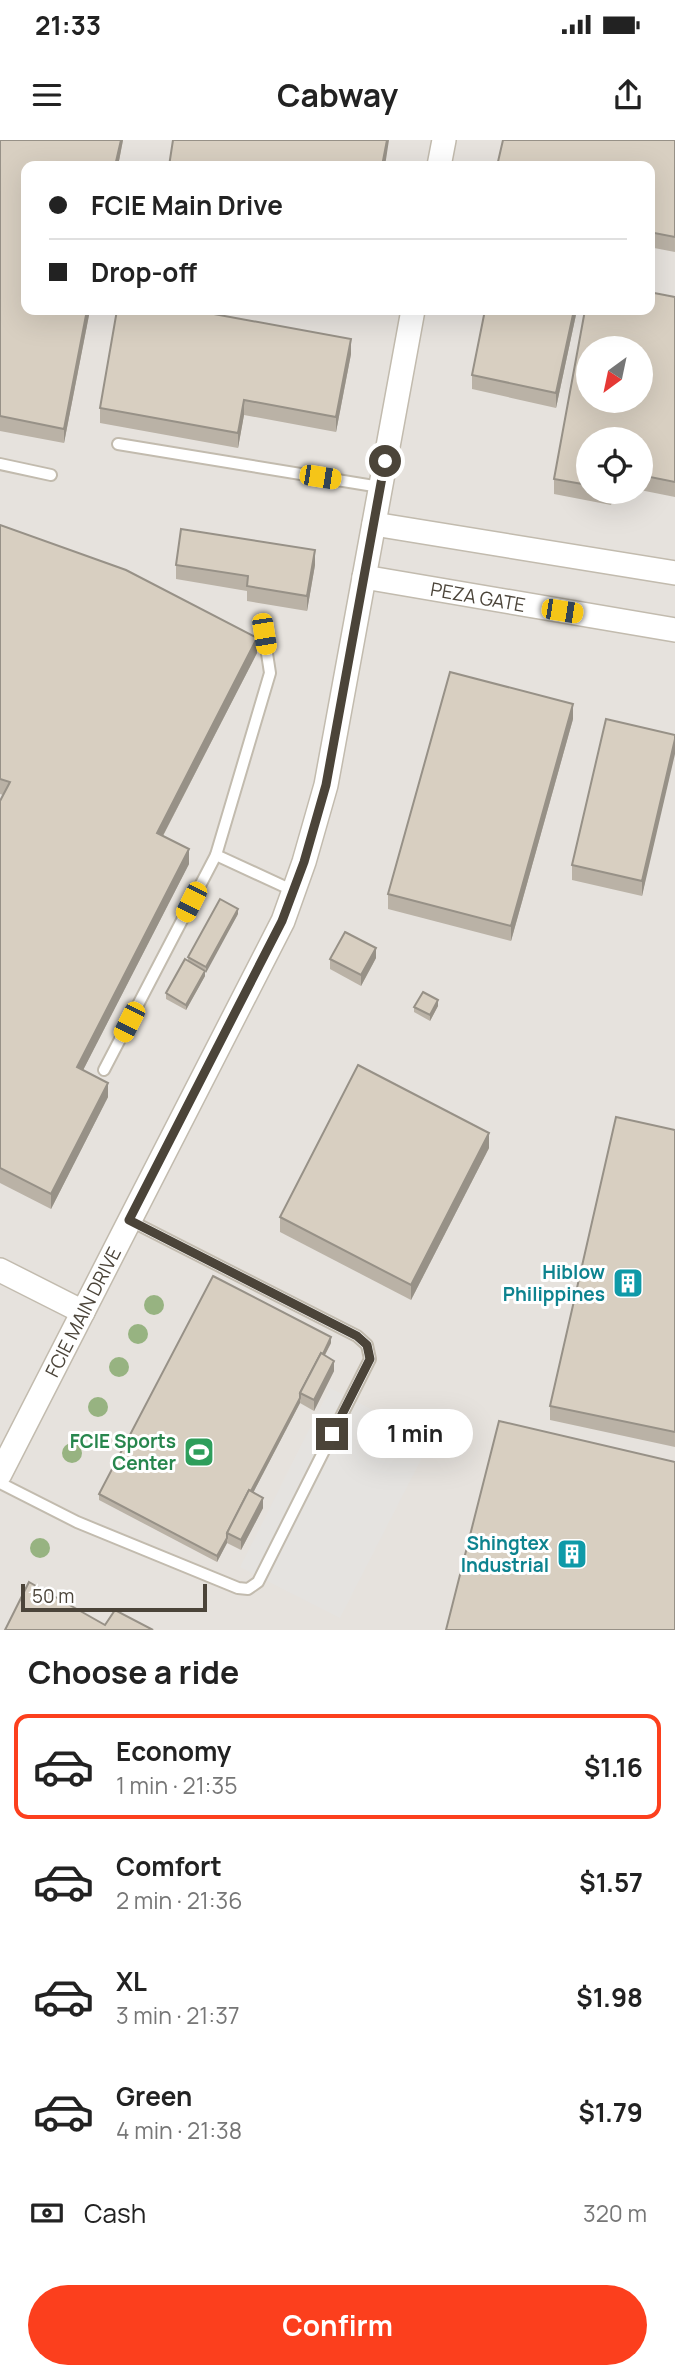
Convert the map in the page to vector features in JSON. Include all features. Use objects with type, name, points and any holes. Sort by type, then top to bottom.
[{"type":"street","points":[[440,161],[444,140]]},
{"type":"street","name":"FCIE MAIN DRIVE","points":[[0,1474],[282,921],[294,891],[326,785],[412,315]]},
{"type":"street","points":[[374,524],[675,573]]},
{"type":"street","name":"PEZA GATE","points":[[364,577],[675,630]]},
{"type":"street","points":[[0,1270],[83,1311]]},
{"type":"lane","points":[[118,444],[380,487]]},
{"type":"lane","points":[[0,464],[51,475]]},
{"type":"lane","points":[[104,1070],[216,855],[270,673],[264,634]]},
{"type":"lane","points":[[216,855],[294,891]]},
{"type":"lane","points":[[0,1483],[77,1522],[238,1588],[248,1589],[258,1582],[370,1359],[367,1345],[357,1336],[129,1220]]},
{"type":"shaded area","points":[[0,140],[675,140],[675,1630],[0,1630]]},
{"type":"shaded area","points":[[330,1388],[431,1440],[340,1618],[240,1567]]},
{"type":"building","points":[[0,140],[121,140],[116,161],[21,161],[21,315],[86,315],[64,429],[0,416]]},
{"type":"building","points":[[173,140],[387,140],[383,161],[170,161]]},
{"type":"building","points":[[503,140],[675,140],[675,237],[655,233],[655,161],[498,161]]},
{"type":"building","points":[[655,293],[675,297],[675,482],[653,478],[653,427],[576,427],[576,483],[554,479],[576,359],[576,413],[653,413],[653,336],[580,336],[584,315],[655,315]]},
{"type":"building","points":[[116,315],[219,315],[351,339],[336,417],[244,400],[238,433],[100,408]]},
{"type":"building","points":[[484,315],[573,315],[556,393],[472,375]]},
{"type":"building","points":[[0,525],[126,570],[257,638],[157,833],[189,849],[77,1067],[108,1083],[51,1194],[0,1168],[0,801],[10,782],[0,779]]},
{"type":"building","points":[[181,529],[315,550],[307,596],[247,586],[248,576],[176,565]]},
{"type":"building","points":[[450,672],[573,704],[511,926],[388,894]]},
{"type":"building","points":[[606,719],[675,735],[642,881],[572,865]]},
{"type":"building","points":[[220,899],[238,909],[206,967],[188,957]]},
{"type":"building","points":[[345,932],[376,948],[361,975],[330,959]]},
{"type":"building","points":[[185,959],[205,971],[186,1005],[166,993]]},
{"type":"building","points":[[423,992],[438,1000],[430,1015],[414,1007]]},
{"type":"building","points":[[358,1065],[489,1133],[411,1285],[280,1217]]},
{"type":"building","name":"Hiblow Philippines","points":[[616,1117],[675,1130],[675,1432],[550,1406]]},
{"type":"building","name":"FCIE Sports Center","points":[[213,1276],[331,1337],[217,1556],[99,1494]]},
{"type":"building","points":[[321,1353],[334,1361],[314,1400],[300,1393]]},
{"type":"building","name":"Shingtex Industrial","points":[[499,1421],[675,1462],[675,1630],[446,1630]]},
{"type":"building","points":[[249,1490],[263,1498],[241,1540],[227,1533]]},
{"type":"building","points":[[29,1582],[105,1625],[115,1610],[153,1630],[5,1630]]},
{"type":"place","name":"Hiblow Philippines","points":[[628,1283]]},
{"type":"place","name":"FCIE Sports Center","points":[[199,1452]]},
{"type":"place","name":"Shingtex Industrial","points":[[572,1554]]},
{"type":"route","points":[[332,1434],[370,1359],[367,1345],[357,1336],[129,1220],[282,921],[304,862],[326,785],[385,461]]}]
